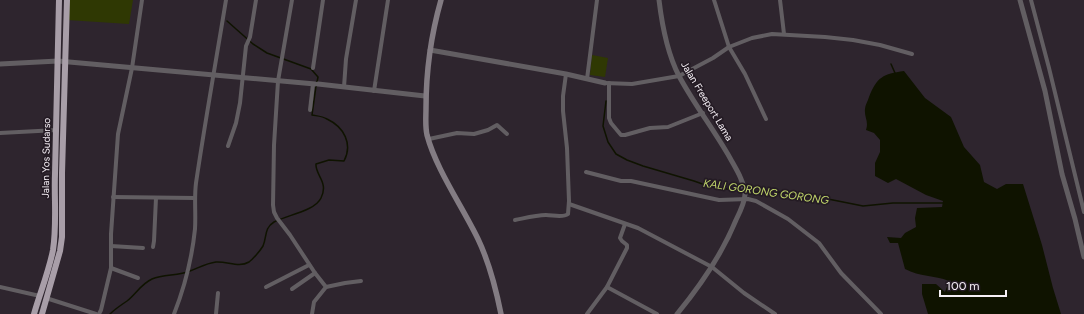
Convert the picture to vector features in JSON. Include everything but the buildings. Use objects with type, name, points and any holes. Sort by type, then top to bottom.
[{"type":"highway","name":"Jalan Yos Sudarso","points":[[42,314],[60,251],[59,218],[54,175],[57,130],[59,0]]},
{"type":"highway","name":"Jalan Yos Sudarso","points":[[34,314],[53,250],[59,218],[62,172],[67,0]]},
{"type":"main road","points":[[441,0],[430,50],[426,96],[428,139],[441,169],[478,240],[496,288],[501,314]]},
{"type":"street","points":[[99,314],[102,310],[111,268],[113,196],[119,127],[132,68],[142,0]]},
{"type":"street","points":[[174,314],[187,278],[194,232],[195,198],[205,124],[226,0]]},
{"type":"street","points":[[228,146],[236,123],[240,103],[246,46],[250,37],[256,0]]},
{"type":"street","points":[[292,0],[278,81],[273,205],[277,218],[326,287]]},
{"type":"street","points":[[313,68],[323,0]]},
{"type":"street","points":[[344,88],[346,59],[356,0]]},
{"type":"street","points":[[374,91],[388,0]]},
{"type":"street","points":[[586,79],[597,0]]},
{"type":"street","name":"Jalan Freeport Lama","points":[[659,0],[660,12],[670,55],[679,76],[739,174],[744,185],[744,198]]},
{"type":"street","points":[[714,0],[728,47],[745,74],[766,119]]},
{"type":"street","points":[[780,0],[781,33]]},
{"type":"street","points":[[1020,0],[1044,91],[1062,174],[1076,219],[1084,257]]},
{"type":"street","points":[[1031,0],[1084,212]]},
{"type":"street","points":[[430,50],[566,74],[607,83],[632,84],[679,76],[713,58],[728,47],[752,38],[781,33],[853,40],[912,54]]},
{"type":"street","points":[[0,64],[58,61],[315,84],[426,96]]},
{"type":"street","points":[[515,220],[533,216],[566,216],[568,214],[567,148],[563,112],[563,96],[566,74]]},
{"type":"street","points":[[607,83],[609,118],[611,123],[621,135],[652,128],[668,127],[703,113]]},
{"type":"street","points":[[310,110],[315,84]]},
{"type":"street","points":[[428,139],[457,133],[474,134],[488,130],[497,125],[508,134]]},
{"type":"street","points":[[0,133],[57,130]]},
{"type":"street","points":[[586,172],[621,181],[631,181],[712,199],[744,198],[756,201],[788,219],[811,235],[825,250],[841,273],[881,314]]},
{"type":"street","points":[[113,196],[195,198]]},
{"type":"street","points":[[153,247],[156,198]]},
{"type":"street","points":[[677,314],[698,290],[712,267],[733,228],[741,210],[744,198]]},
{"type":"street","points":[[569,204],[644,231],[712,267],[744,294],[775,314]]},
{"type":"street","points":[[587,314],[607,287],[627,248],[627,245],[620,238],[625,224]]},
{"type":"street","points":[[111,246],[143,248]]},
{"type":"street","points":[[266,287],[309,265]]},
{"type":"street","points":[[111,268],[138,278]]},
{"type":"street","points":[[292,289],[315,273]]},
{"type":"street","points":[[312,314],[314,302],[326,287],[361,281]]},
{"type":"street","points":[[0,287],[40,296]]},
{"type":"street","points":[[607,287],[658,314]]},
{"type":"street","points":[[216,314],[218,292]]},
{"type":"street","points":[[46,298],[96,314]]},
{"type":"green space","points":[[68,0],[133,0],[129,24],[67,20]]},
{"type":"green space","points":[[592,55],[608,58],[605,77],[590,75]]},
{"type":"shaded area","points":[[904,71],[925,98],[951,117],[964,147],[980,165],[984,182],[997,189],[1006,184],[1023,184],[1061,314],[928,314],[922,294],[922,284],[936,284],[945,292],[949,281],[911,272],[905,269],[898,243],[890,243],[887,237],[901,238],[905,233],[916,227],[915,218],[917,208],[942,207],[943,201],[926,195],[896,179],[888,183],[875,176],[875,163],[880,152],[880,140],[874,133],[866,130],[867,124],[865,108],[875,85],[886,75]]},
{"type":"waterway","points":[[227,21],[253,44],[267,53],[311,69],[318,77],[317,82]]},
{"type":"waterway","points":[[891,64],[895,73]]},
{"type":"waterway","points":[[110,314],[152,279],[161,276],[185,273],[206,264],[220,262],[245,264],[249,262],[263,246],[267,230],[271,224],[307,209],[318,202],[323,192],[323,183],[317,172],[316,164],[329,160],[344,161],[348,148],[342,131],[333,122],[325,118],[312,115],[316,86]]},
{"type":"waterway","name":"KALI GORONG GORONG","points":[[606,101],[603,126],[608,142],[616,154],[643,166],[711,187],[743,191]]},
{"type":"waterway","name":"KALI GORONG GORONG","points":[[747,192],[770,191],[823,198],[863,206],[893,203],[943,203]]}]
